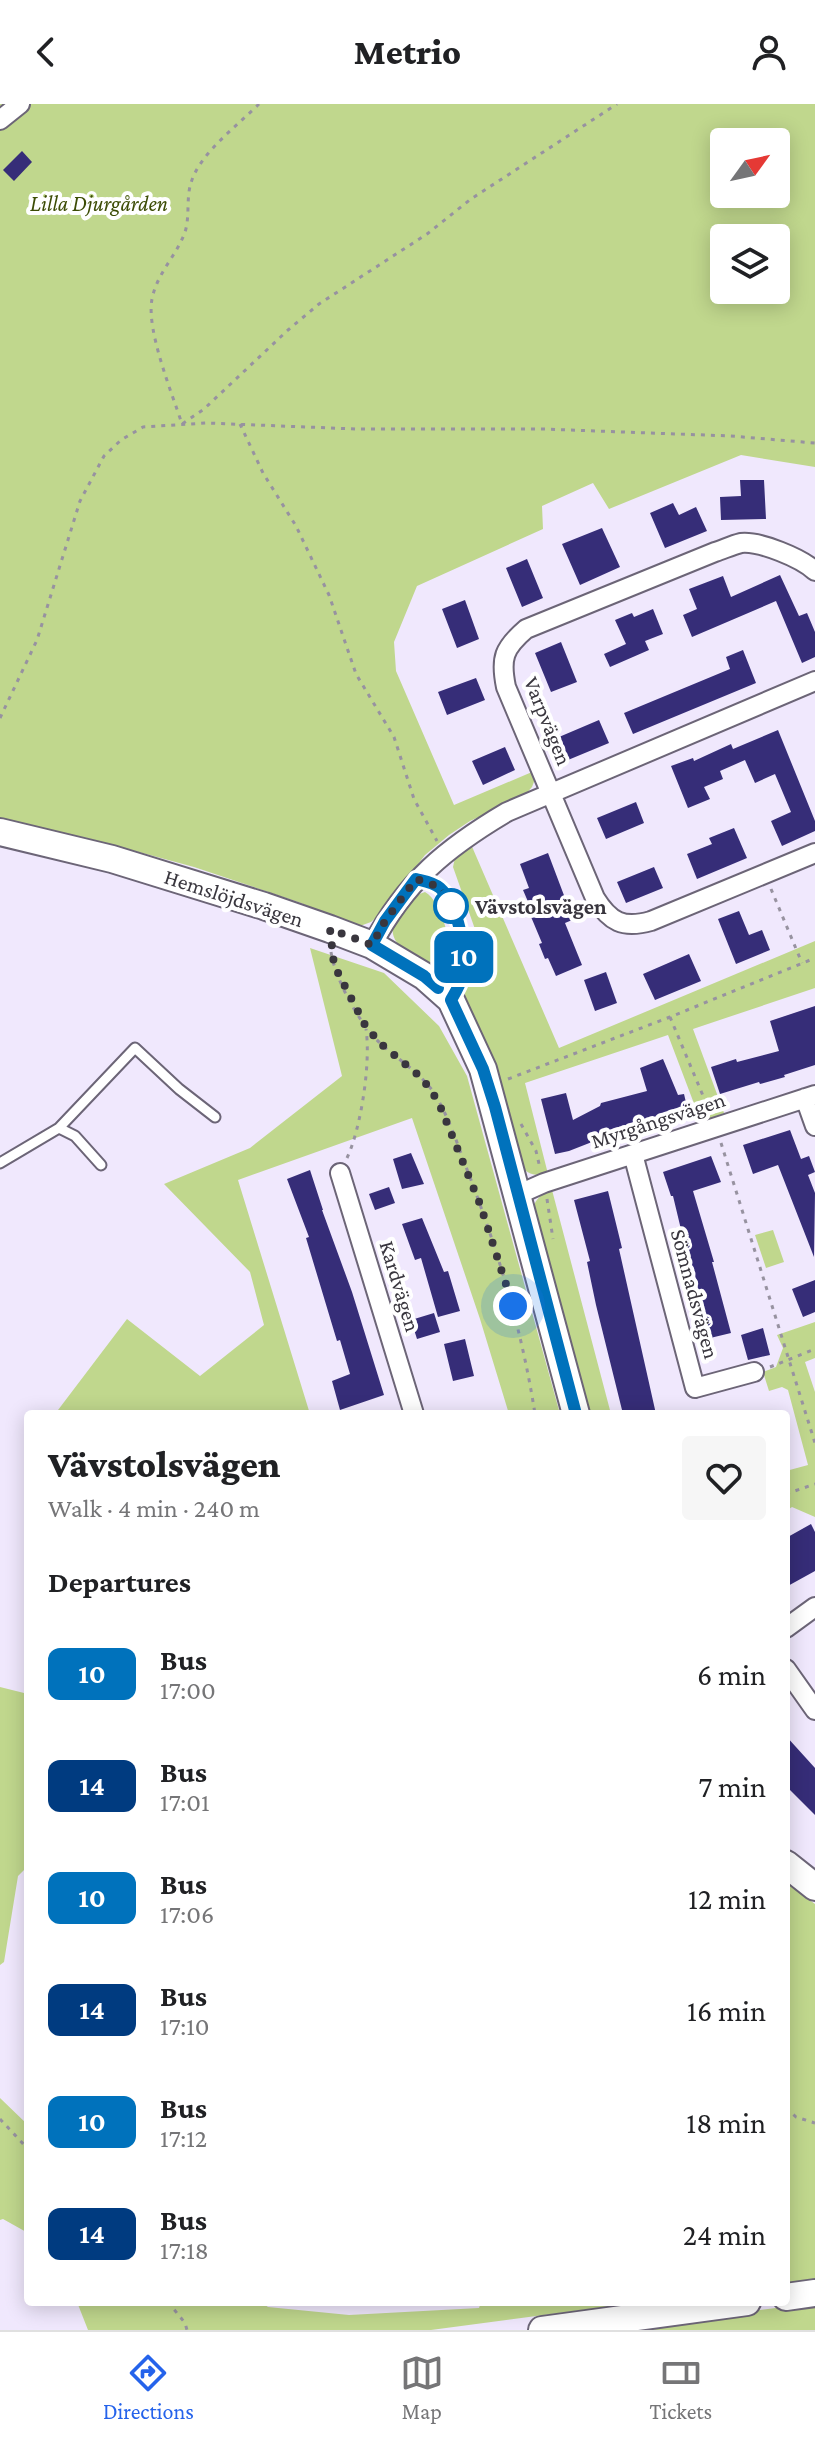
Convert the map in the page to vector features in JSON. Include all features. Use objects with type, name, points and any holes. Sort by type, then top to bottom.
[{"type":"street","points":[[0,120],[20,104]]},
{"type":"street","name":"Varpvägen","points":[[815,571],[807,563],[773,549],[744,543],[526,629],[510,643],[502,665],[506,687],[595,898],[610,918],[636,925],[651,921],[815,853]]},
{"type":"street","points":[[372,945],[385,921],[416,879],[443,853],[471,833],[507,812],[815,681]]},
{"type":"street","name":"Hemslöjdsvägen","points":[[0,832],[112,859],[330,929],[372,945],[424,976],[451,1000],[483,1069],[575,1410]]},
{"type":"street","points":[[810,1097],[815,1126]]},
{"type":"street","name":"Myrgångsvägen","points":[[517,1195],[544,1183],[810,1097]]},
{"type":"street","name":"Sömnadsvägen","points":[[633,1154],[695,1388],[754,1372]]},
{"type":"street","name":"Kardvägen","points":[[340,1173],[413,1410]]},
{"type":"street","points":[[790,1625],[815,1607]]},
{"type":"street","points":[[790,1675],[815,1710]]},
{"type":"street","points":[[790,1867],[815,1887]]},
{"type":"street","points":[[790,2296],[815,2293]]},
{"type":"street","points":[[542,2330],[718,2306]]},
{"type":"lane","points":[[416,879],[433,883],[441,889],[451,904],[461,933],[465,954],[463,976],[451,1000]]},
{"type":"lane","points":[[0,1163],[59,1128],[135,1048],[215,1117]]},
{"type":"lane","points":[[59,1128],[75,1136],[101,1165]]},
{"type":"path","points":[[182,424],[153,324],[152,300],[160,276],[185,232],[191,181],[203,159],[259,104]]},
{"type":"path","points":[[182,424],[204,409],[319,304],[427,234],[484,190],[617,104]]},
{"type":"path","points":[[240,424],[263,473],[296,526],[329,595],[356,674],[394,737],[414,799],[443,853]]},
{"type":"path","points":[[0,718],[37,640],[80,501],[104,456],[121,440],[143,427],[240,424],[356,429],[544,429],[731,436],[815,443]]},
{"type":"path","points":[[765,874],[802,963]]},
{"type":"path","points":[[330,929],[334,965],[366,1027],[381,1044],[422,1078],[438,1101],[480,1204],[507,1287],[522,1338],[534,1410]]},
{"type":"path","points":[[508,1079],[815,958]]},
{"type":"path","points":[[670,1017],[715,1126],[815,1443]]},
{"type":"path","points":[[340,1173],[356,1138],[368,1050],[366,1027]]},
{"type":"path","points":[[754,1372],[815,1349]]},
{"type":"path","points":[[790,1493],[815,1484]]},
{"type":"path","points":[[790,2112],[796,2117],[815,2123]]},
{"type":"path","points":[[0,2119],[24,2145]]},
{"type":"path","points":[[171,2306],[187,2330]]},
{"type":"green space","name":"Lilla Djurgården","points":[[0,104],[815,104],[815,467],[741,455],[609,509],[593,483],[542,506],[543,529],[417,586],[394,642],[396,671],[454,805],[532,772],[535,779],[524,796],[470,821],[449,835],[425,855],[381,913],[360,926],[194,867],[87,838],[0,820]]},
{"type":"green space","points":[[470,842],[559,1048],[815,941],[815,988],[693,1029],[724,1113],[701,1122],[668,1035],[525,1083],[548,1174],[531,1174],[519,1163],[463,995],[476,932],[453,867],[456,853]]},
{"type":"green space","points":[[425,892],[437,905],[445,926],[452,967],[446,973],[415,960],[400,947],[393,934],[394,922],[401,912],[414,898]]},
{"type":"green space","points":[[310,948],[384,973],[439,1026],[467,1076],[559,1410],[508,1410],[412,1118],[238,1180],[309,1410],[58,1410],[127,1319],[200,1376],[264,1325],[250,1272],[164,1184],[250,1148],[342,1076]]},
{"type":"green space","points":[[552,1190],[610,1410],[585,1410],[532,1214],[534,1205]]},
{"type":"green space","points":[[773,1230],[784,1262],[766,1268],[755,1235]]},
{"type":"green space","points":[[815,1322],[815,1358],[805,1362],[815,1392],[815,1517],[790,1508],[790,1470],[808,1465],[788,1390],[782,1387],[769,1391],[763,1372],[776,1367],[783,1348],[777,1335]]},
{"type":"green space","points":[[0,1687],[24,1693],[24,1870],[18,1876],[4,1962],[0,1965]]},
{"type":"green space","points":[[790,1885],[815,1904],[815,2279],[790,2282]]},
{"type":"green space","points":[[0,2098],[24,2121],[24,2231],[0,2220]]},
{"type":"green space","points":[[815,2303],[815,2330],[603,2330]]},
{"type":"green space","points":[[79,2306],[267,2306],[349,2315],[480,2306],[612,2306],[431,2330],[88,2330]]},
{"type":"building","points":[[22,151],[32,162],[14,181],[3,170]]},
{"type":"building","points":[[740,480],[764,480],[766,519],[721,520],[720,497],[741,496]]},
{"type":"building","points":[[673,503],[679,515],[696,507],[707,531],[665,548],[650,513]]},
{"type":"building","points":[[602,528],[620,567],[580,585],[562,544]]},
{"type":"building","points":[[527,559],[543,598],[522,607],[506,568]]},
{"type":"building","points":[[780,575],[799,616],[807,613],[815,632],[815,657],[802,663],[776,601],[692,637],[683,615],[697,609],[689,589],[723,576],[731,597]]},
{"type":"building","points":[[465,600],[479,639],[457,648],[442,609]]},
{"type":"building","points":[[653,609],[663,634],[645,641],[649,650],[610,667],[604,654],[626,644],[615,620],[632,613],[634,617]]},
{"type":"building","points":[[561,642],[577,682],[551,692],[535,653]]},
{"type":"building","points":[[743,650],[756,683],[633,734],[624,713],[730,669],[726,657]]},
{"type":"building","points":[[476,678],[485,700],[447,715],[438,692]]},
{"type":"building","points":[[599,720],[609,743],[568,760],[559,737]]},
{"type":"building","points":[[778,730],[815,821],[815,831],[782,846],[771,821],[791,812],[775,774],[755,783],[745,760],[720,771],[723,779],[704,787],[710,799],[688,808],[671,766],[693,758],[694,761],[731,744],[733,749]]},
{"type":"building","points":[[505,747],[515,770],[483,785],[472,761]]},
{"type":"building","points":[[636,802],[644,823],[606,839],[597,818]]},
{"type":"building","points":[[734,828],[747,858],[697,879],[687,854],[712,844],[709,838]]},
{"type":"building","points":[[548,853],[565,898],[568,896],[577,918],[565,923],[582,965],[556,976],[539,944],[542,943],[523,890],[529,888],[520,864]]},
{"type":"building","points":[[654,867],[663,888],[626,903],[617,882]]},
{"type":"building","points":[[739,911],[749,935],[762,930],[770,950],[736,964],[718,919]]},
{"type":"building","points":[[689,954],[701,981],[655,1000],[643,974]]},
{"type":"building","points":[[606,972],[617,1003],[595,1011],[584,980]]},
{"type":"building","points":[[815,1006],[815,1065],[785,1077],[720,1094],[711,1067],[779,1051],[770,1021]]},
{"type":"building","points":[[663,1059],[678,1095],[684,1094],[688,1111],[667,1118],[666,1113],[555,1154],[541,1099],[566,1093],[573,1120],[601,1103],[647,1091],[640,1068]]},
{"type":"building","points":[[790,1130],[801,1159],[809,1156],[815,1172],[808,1175],[815,1193],[814,1257],[778,1165],[753,1174],[743,1145]]},
{"type":"building","points":[[411,1153],[424,1184],[402,1189],[393,1159]]},
{"type":"building","points":[[711,1156],[721,1182],[693,1191],[731,1333],[706,1339],[693,1266],[690,1267],[673,1196],[663,1172]]},
{"type":"building","points":[[310,1170],[384,1395],[340,1410],[332,1381],[350,1374],[306,1238],[309,1237],[287,1179]]},
{"type":"building","points":[[389,1187],[395,1203],[375,1210],[369,1194]]},
{"type":"building","points":[[608,1191],[655,1410],[622,1410],[574,1200]]},
{"type":"building","points":[[422,1218],[444,1272],[448,1271],[460,1311],[438,1317],[421,1258],[415,1260],[402,1224]]},
{"type":"building","points":[[815,1280],[815,1312],[803,1317],[792,1289]]},
{"type":"building","points":[[434,1313],[440,1332],[417,1339],[411,1320]]},
{"type":"building","points":[[763,1328],[770,1355],[748,1360],[741,1335]]},
{"type":"building","points":[[465,1339],[474,1376],[453,1381],[444,1344]]},
{"type":"building","points":[[811,1524],[815,1532],[815,1571],[790,1585],[790,1536]]},
{"type":"building","points":[[790,1740],[815,1768],[815,1815],[790,1790]]},
{"type":"bus line","name":"10","points":[[438,988],[424,976],[372,945],[385,921],[416,879],[433,883],[441,889],[451,904],[461,933],[465,954],[463,976],[451,1000],[483,1069],[495,1107],[575,1410]]},
{"type":"place","name":"Vävstolsvägen","points":[[451,906]]},
{"type":"route","points":[[451,906],[441,889],[433,883],[416,879],[385,921],[372,945],[330,929],[331,953],[340,980],[369,1031],[433,1091],[480,1204],[513,1306]]}]
